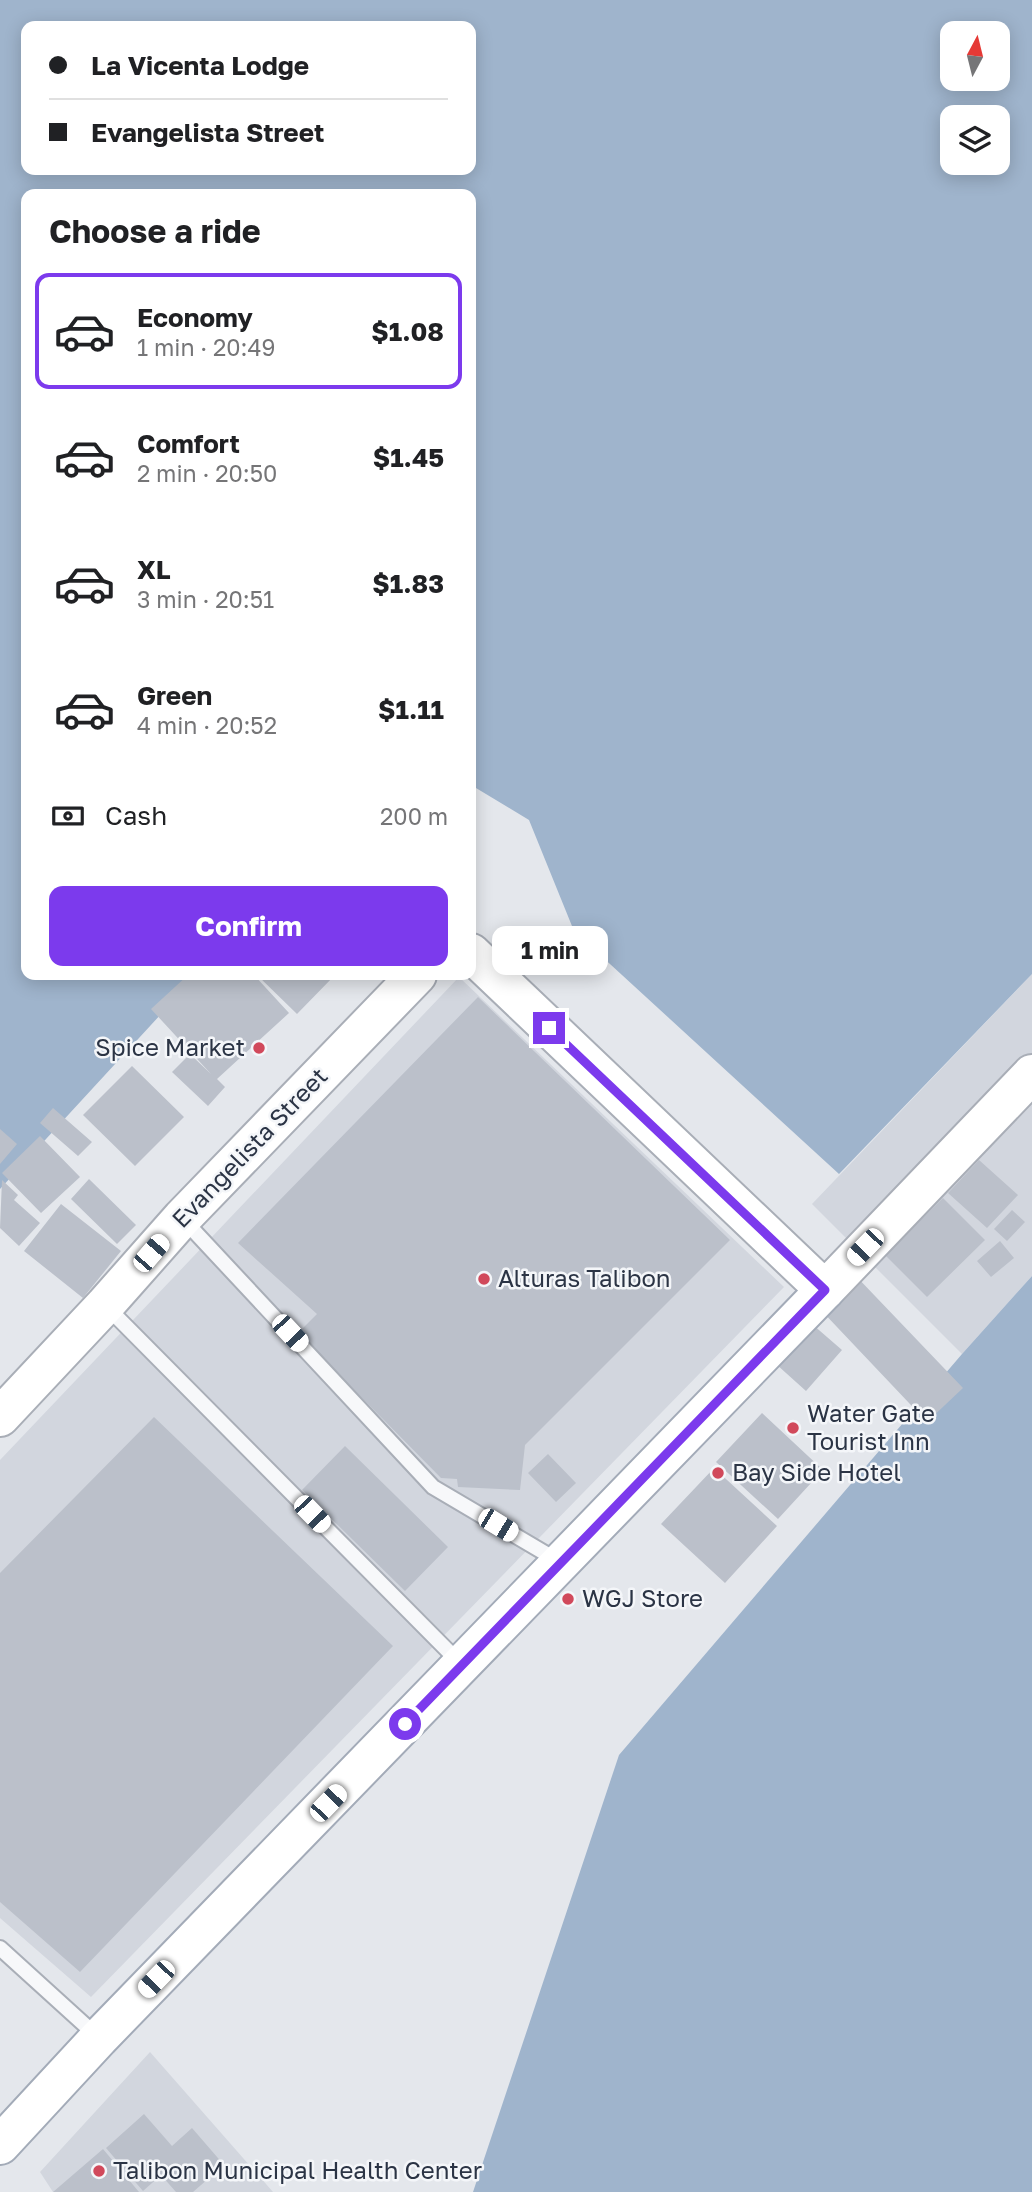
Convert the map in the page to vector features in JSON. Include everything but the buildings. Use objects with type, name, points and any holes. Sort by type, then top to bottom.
[{"type":"main road","points":[[476,958],[825,1290]]},
{"type":"main road","name":"Evangelista Street","points":[[0,1416],[105,1305],[182,1218],[412,980]]},
{"type":"main road","points":[[0,2145],[99,2038],[463,1666],[1032,1074]]},
{"type":"lane","points":[[182,1218],[433,1488],[562,1563]]},
{"type":"lane","points":[[105,1305],[463,1666]]},
{"type":"lane","points":[[0,1948],[99,2038]]},
{"type":"shaded area","points":[[1032,974],[1032,1276],[962,1354],[812,1204]]},
{"type":"shaded area","points":[[456,980],[462,980],[784,1287],[91,1997],[0,1918],[0,1460]]},
{"type":"shaded area","points":[[150,2052],[273,2192],[53,2192],[40,2172]]},
{"type":"water","points":[[0,0],[1032,0],[1032,974],[839,1174],[574,931],[529,820],[476,788],[476,189],[21,189],[21,980],[192,980],[0,1189]]},
{"type":"water","points":[[1032,1276],[1032,2192],[473,2192],[619,1755]]},
{"type":"place","name":"Spice Market","points":[[259,1048]]},
{"type":"place","name":"Alturas Talibon","points":[[484,1279]]},
{"type":"place","name":"Water Gate Tourist Inn","points":[[793,1428]]},
{"type":"place","name":"Bay Side Hotel","points":[[718,1473]]},
{"type":"place","name":"WGJ Store","points":[[568,1599]]},
{"type":"place","name":"Talibon Municipal Health Center","points":[[99,2171]]},
{"type":"route","points":[[405,1724],[825,1290],[549,1028]]}]
